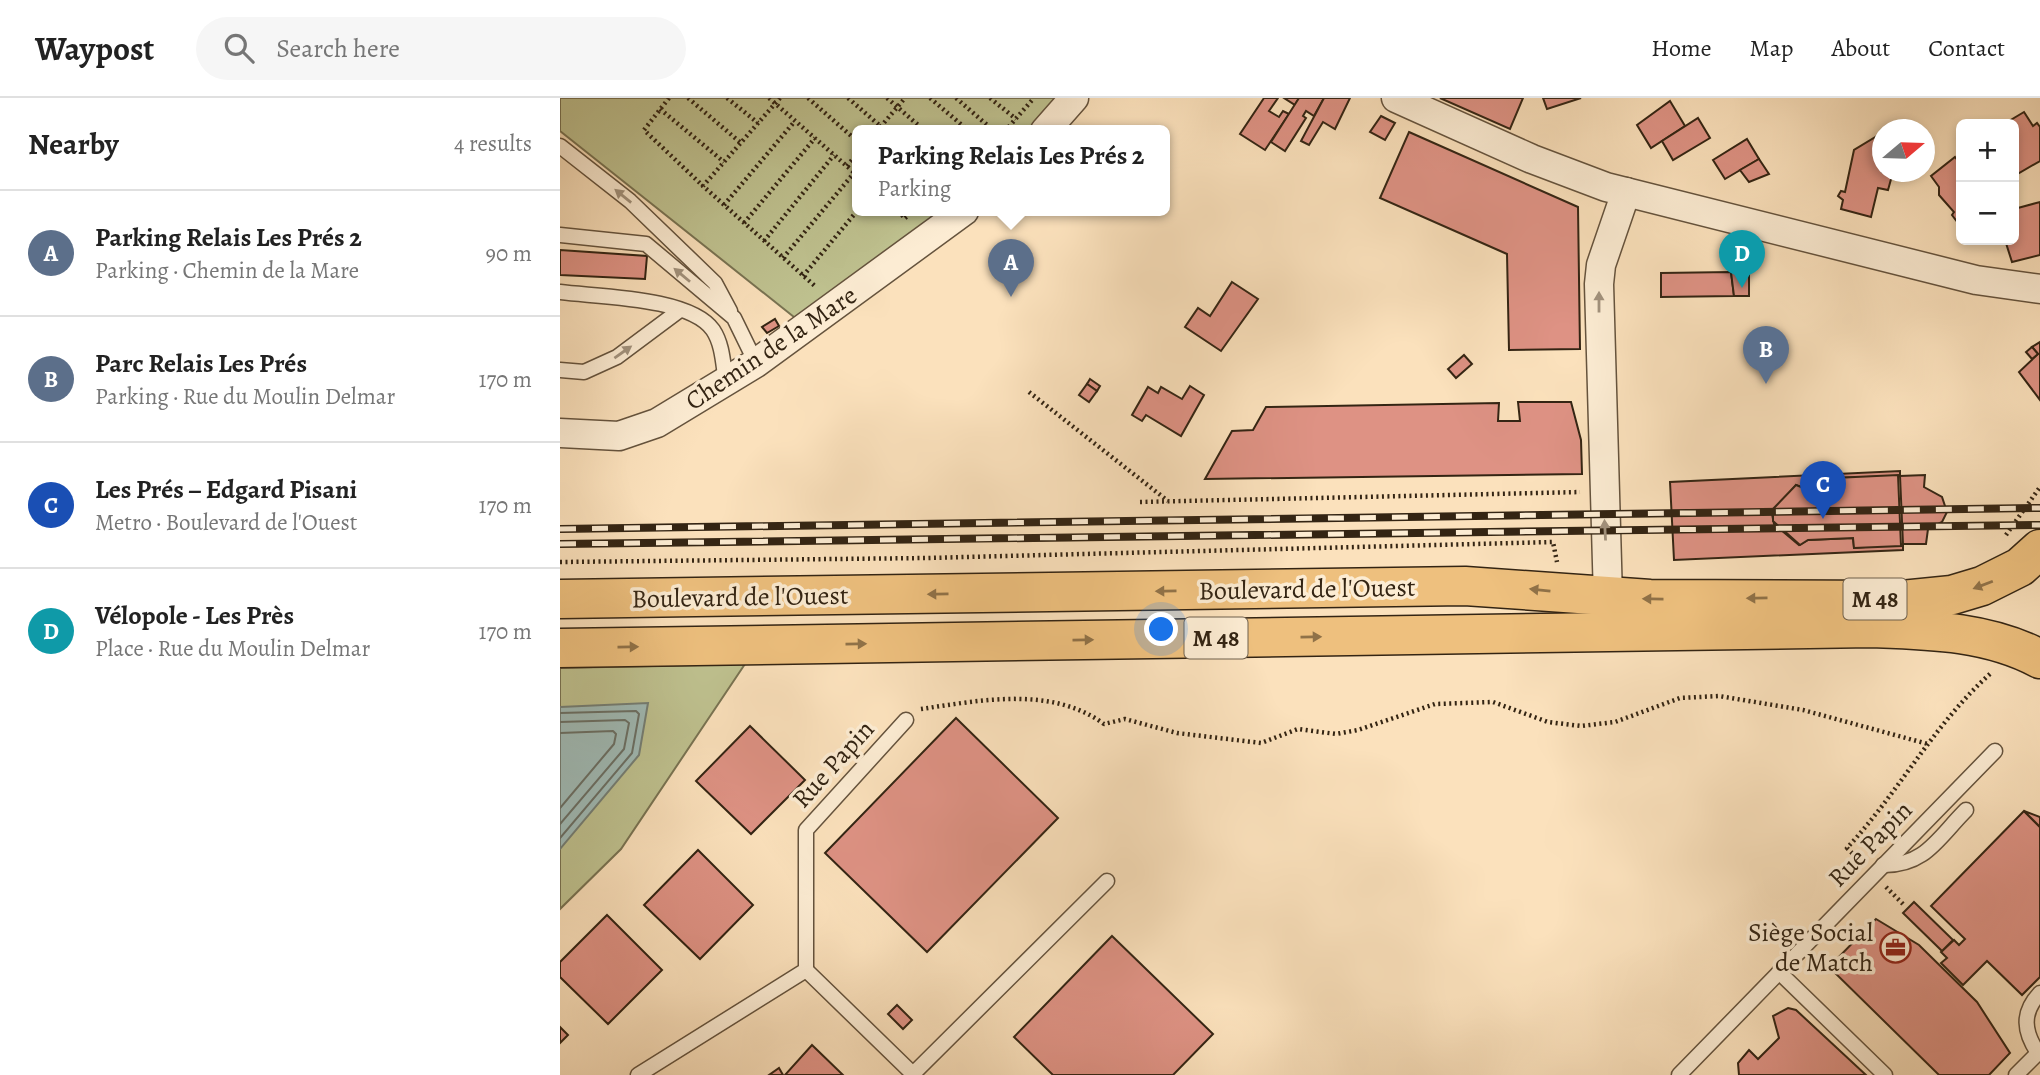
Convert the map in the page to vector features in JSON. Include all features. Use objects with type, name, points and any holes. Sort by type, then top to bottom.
[{"type":"main road","name":"Boulevard de l'Ouest","points":[[560,599],[1465,586],[1608,598],[1934,597],[1966,592],[2003,577],[2040,549]]},
{"type":"main road","name":"Boulevard de l'Ouest","points":[[560,648],[1871,628],[1932,631],[1986,639],[2040,659]]},
{"type":"street","points":[[1050,125],[1074,98]]},
{"type":"street","points":[[1396,98],[1532,159],[1626,192],[1976,280],[2040,289]]},
{"type":"street","points":[[1608,598],[1602,492],[1598,284],[1601,265],[1626,192]]},
{"type":"street","name":"Chemin de la Mare","points":[[560,433],[619,436],[637,432],[756,363],[957,216]]},
{"type":"lane","points":[[560,146],[630,201],[715,283],[756,363]]},
{"type":"lane","points":[[560,235],[646,244],[734,318]]},
{"type":"lane","points":[[560,292],[663,304],[697,316],[713,329],[721,347],[726,382]]},
{"type":"lane","points":[[560,370],[584,372],[617,357],[680,310]]},
{"type":"lane","name":"Rue Papin","points":[[806,970],[806,830],[906,720]]},
{"type":"lane","name":"Rue Papin","points":[[1679,1075],[1995,751]]},
{"type":"lane","points":[[1878,870],[1905,865],[1920,858],[1966,810]]},
{"type":"lane","points":[[638,1075],[806,970],[914,1075],[1107,881]]},
{"type":"lane","points":[[1779,972],[1885,1075]]},
{"type":"lane","points":[[2016,1075],[2039,1054],[2026,1030],[2026,1018],[2029,1007],[2040,993]]},
{"type":"path","points":[[669,98],[643,130],[817,288],[827,281]]},
{"type":"path","points":[[688,98],[741,143]]},
{"type":"path","points":[[727,98],[758,123]]},
{"type":"path","points":[[769,98],[852,170]]},
{"type":"path","points":[[703,186],[779,98]]},
{"type":"path","points":[[807,98],[852,137]]},
{"type":"path","points":[[848,98],[875,125]]},
{"type":"path","points":[[887,98],[918,125]]},
{"type":"path","points":[[882,125],[905,98]]},
{"type":"path","points":[[930,98],[962,125]]},
{"type":"path","points":[[956,98],[987,125]]},
{"type":"path","points":[[990,98],[1016,119]]},
{"type":"path","points":[[1010,125],[1033,98]]},
{"type":"path","points":[[660,109],[724,162]]},
{"type":"path","points":[[724,205],[795,121]]},
{"type":"path","points":[[744,223],[815,138]]},
{"type":"path","points":[[764,241],[834,156]]},
{"type":"path","points":[[847,166],[852,160]]},
{"type":"path","points":[[783,258],[852,179]]},
{"type":"path","points":[[803,276],[853,216]]},
{"type":"path","points":[[895,226],[907,216]]},
{"type":"path","points":[[1029,392],[1169,501]]},
{"type":"path","points":[[2000,542],[2040,487]]},
{"type":"path","points":[[1140,502],[1602,492]]},
{"type":"path","points":[[1903,905],[1878,870],[1847,848],[1908,775],[1961,699],[1995,668]]},
{"type":"path","points":[[906,720],[919,709],[1016,699],[1060,702],[1087,712],[1104,724],[1125,719],[1177,733],[1261,743],[1298,729],[1336,734],[1358,730],[1435,704],[1493,702],[1548,722],[1581,726],[1615,722],[1680,698],[1719,696],[1802,710],[1928,744]]},
{"type":"green space","points":[[560,98],[1056,98],[1032,125],[852,125],[852,216],[936,216],[799,321],[560,131]]},
{"type":"green space","points":[[745,664],[621,849],[560,909],[560,668]]},
{"type":"water","points":[[648,703],[639,755],[560,849],[560,707]]},
{"type":"building","points":[[1264,98],[1278,98],[1269,111],[1279,117],[1283,111],[1289,114],[1265,150],[1240,134]]},
{"type":"building","points":[[1284,98],[1299,98],[1295,105]]},
{"type":"building","points":[[1299,98],[1324,98],[1314,116],[1306,111],[1303,116],[1306,118],[1285,151],[1271,142]]},
{"type":"building","points":[[1324,98],[1350,98],[1335,129],[1323,122],[1309,145],[1301,141]]},
{"type":"building","points":[[1440,98],[1523,98],[1510,129]]},
{"type":"building","points":[[1543,98],[1581,98],[1547,109]]},
{"type":"building","points":[[1670,101],[1685,126],[1651,148],[1637,125]]},
{"type":"building","points":[[2024,112],[2033,126],[2037,123],[2040,127],[2040,161],[2019,173],[2019,119],[2012,119]]},
{"type":"building","points":[[1381,116],[1395,123],[1385,140],[1370,132]]},
{"type":"building","points":[[1698,118],[1710,138],[1673,160],[1662,141]]},
{"type":"building","points":[[1409,132],[1578,207],[1580,349],[1509,350],[1507,254],[1380,198]]},
{"type":"building","points":[[1747,139],[1759,159],[1725,179],[1713,160]]},
{"type":"building","points":[[1872,139],[1872,182],[1890,182],[1888,190],[1878,188],[1871,217],[1841,209],[1843,200],[1838,196],[1841,191],[1845,192],[1854,150]]},
{"type":"building","points":[[1956,158],[1956,220],[1952,215],[1954,212],[1939,195],[1935,173]]},
{"type":"building","points":[[1759,159],[1769,174],[1749,182],[1740,170]]},
{"type":"building","points":[[2040,202],[2040,255],[2012,262],[2007,245],[2019,245],[2019,208]]},
{"type":"building","points":[[560,250],[647,256],[645,279],[560,275]]},
{"type":"building","points":[[1731,272],[1734,296],[1661,297],[1661,273]]},
{"type":"building","points":[[1731,272],[1749,272],[1749,296],[1734,296]]},
{"type":"building","points":[[1232,282],[1258,299],[1221,351],[1185,327],[1198,308],[1210,316]]},
{"type":"building","points":[[775,319],[779,326],[767,333],[762,327]]},
{"type":"building","points":[[2040,342],[2040,400],[2019,372],[2038,354],[2032,347]]},
{"type":"building","points":[[2032,347],[2038,354],[2032,359],[2026,352]]},
{"type":"building","points":[[1464,355],[1472,364],[1456,378],[1448,369]]},
{"type":"building","points":[[1090,379],[1100,386],[1097,391],[1087,384]]},
{"type":"building","points":[[1087,384],[1097,391],[1089,402],[1079,395]]},
{"type":"building","points":[[1190,386],[1204,395],[1181,436],[1146,415],[1142,421],[1132,415],[1148,387],[1158,393],[1161,387],[1182,399]]},
{"type":"building","points":[[1518,402],[1571,402],[1581,440],[1582,474],[1205,479],[1232,431],[1253,430],[1266,407],[1499,403],[1498,421],[1520,421]]},
{"type":"building","points":[[1900,471],[1900,476],[1834,478],[1835,488],[1806,489],[1796,485],[1772,514],[1774,524],[1799,545],[1808,540],[1853,538],[1854,548],[1903,544],[1903,550],[1674,560],[1670,482]]},
{"type":"building","points":[[1898,475],[1901,546],[1854,548],[1853,538],[1808,540],[1800,545],[1773,521],[1773,509],[1796,485],[1806,489],[1835,488],[1834,478]]},
{"type":"building","points":[[1925,475],[1924,487],[1942,497],[1947,512],[1942,522],[1928,529],[1926,544],[1903,544],[1900,476]]},
{"type":"building","points":[[956,718],[1058,818],[927,952],[825,853]]},
{"type":"building","points":[[750,726],[805,780],[751,834],[696,781]]},
{"type":"building","points":[[2024,811],[2040,827],[2040,977],[2022,995],[1987,961],[1963,985],[1941,963],[1947,958],[1941,952],[1954,940],[1959,945],[1965,939],[1931,906]]},
{"type":"building","points":[[2024,811],[2040,817],[2040,827]]},
{"type":"building","points":[[698,850],[753,905],[700,959],[644,905]]},
{"type":"building","points":[[1914,902],[1953,940],[1942,951],[1903,913]]},
{"type":"building","points":[[607,915],[662,970],[608,1024],[560,977],[560,962]]},
{"type":"building","points":[[1876,919],[1919,945],[1977,1002],[2010,1053],[1989,1075],[1939,1075],[1829,967]]},
{"type":"building","points":[[1112,936],[1213,1034],[1173,1075],[1053,1075],[1014,1037]]},
{"type":"building","points":[[897,1005],[912,1020],[903,1029],[888,1014]]},
{"type":"building","points":[[1788,1008],[1796,1010],[1866,1075],[1739,1075],[1738,1063],[1749,1050],[1758,1059],[1779,1038],[1773,1016]]},
{"type":"building","points":[[560,1027],[568,1035],[560,1043]]},
{"type":"building","points":[[812,1045],[843,1075],[785,1075]]},
{"type":"building","points":[[779,1068],[783,1075],[769,1075]]},
{"type":"railway","points":[[560,529],[2040,508]]},
{"type":"railway","points":[[560,544],[2040,525]]},
{"type":"place","name":"Vélopole - Les Près","points":[[1742,288]]},
{"type":"place","name":"Parking Relais Les Prés 2","points":[[1011,297]]},
{"type":"place","name":"Parc Relais Les Prés","points":[[1766,384]]},
{"type":"place","name":"Les Prés – Edgard Pisani","points":[[1823,519]]},
{"type":"place","name":"Siège Social de Match","points":[[1896,947]]}]
